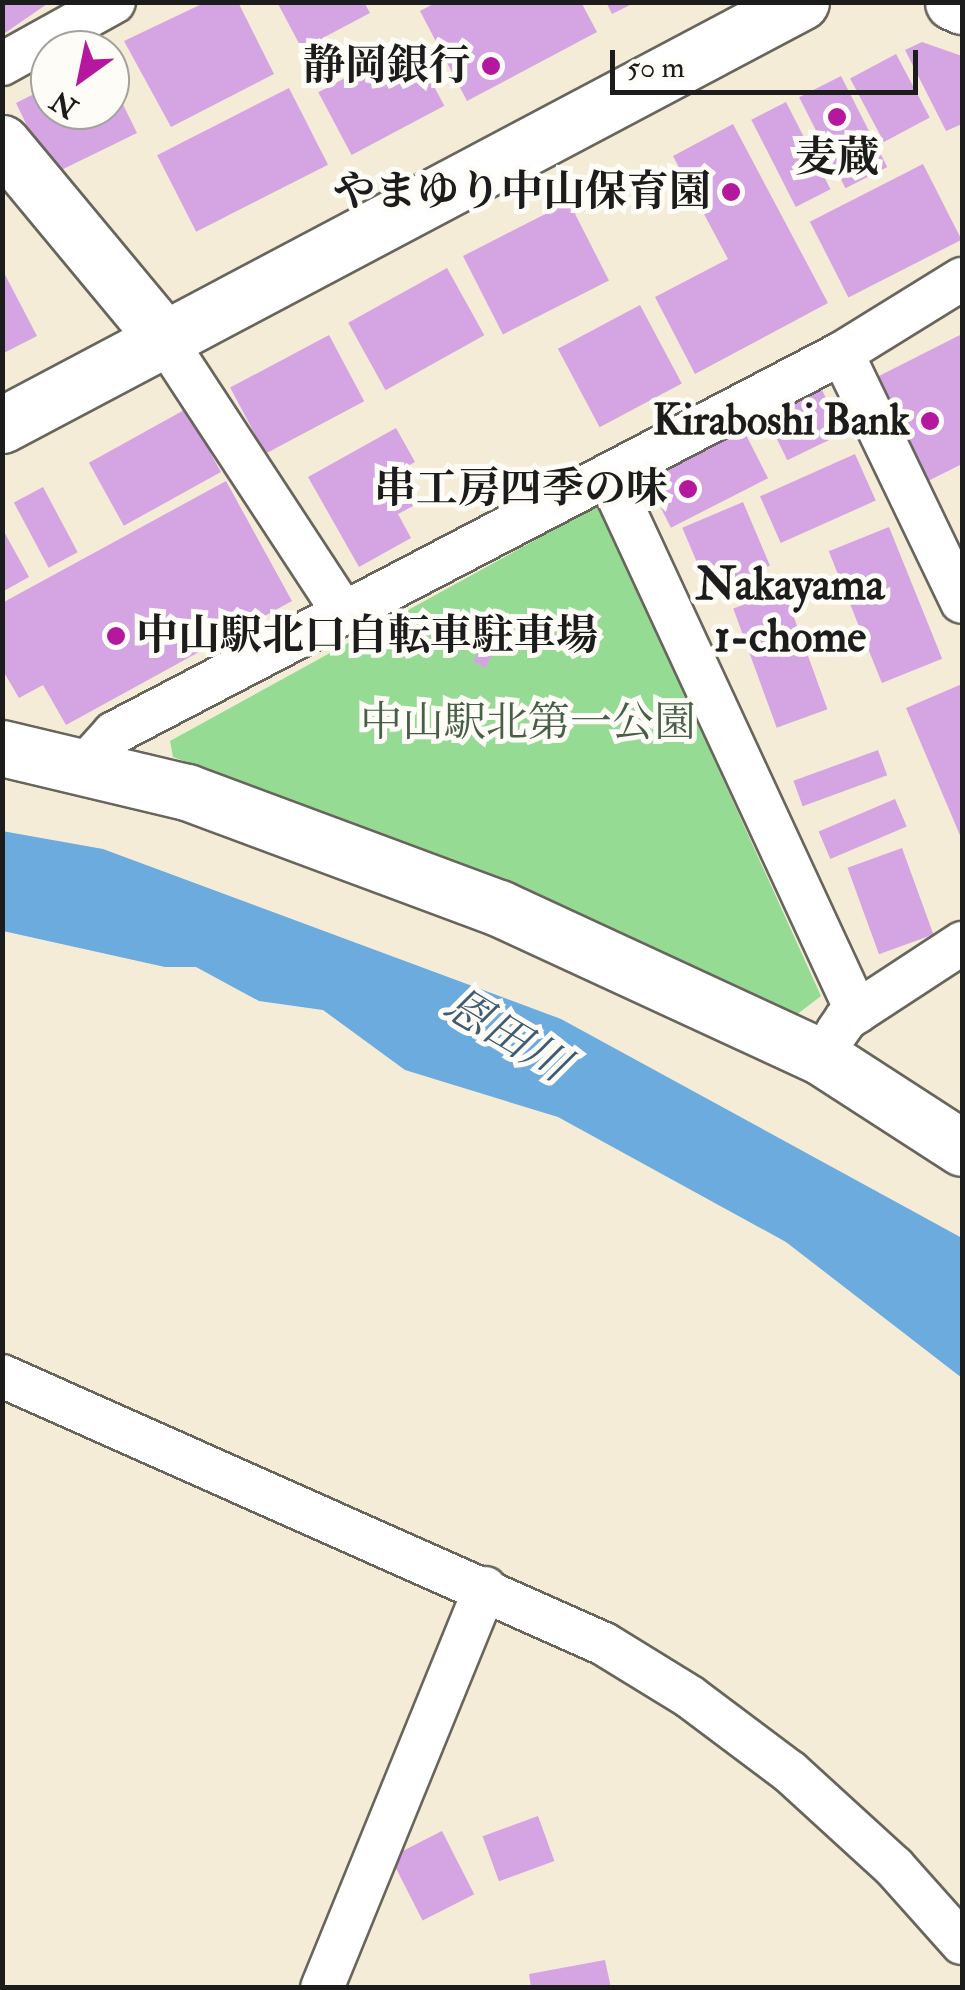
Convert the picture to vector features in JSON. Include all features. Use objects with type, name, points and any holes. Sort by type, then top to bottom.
[{"type":"street","points":[[2,64],[114,2]]},
{"type":"street","points":[[2,425],[800,2]]},
{"type":"street","points":[[953,2],[962,6]]},
{"type":"street","points":[[2,142],[162,337],[343,612]]},
{"type":"street","points":[[85,766],[114,733],[842,354],[962,278]]},
{"type":"street","points":[[842,354],[962,602]]},
{"type":"street","points":[[608,475],[858,1012]]},
{"type":"street","points":[[2,748],[85,766],[348,847],[500,908],[820,1056],[962,1148]]},
{"type":"street","points":[[820,1056],[858,1012],[962,944]]},
{"type":"street","points":[[2,1376],[604,1644],[748,1738],[854,1828],[962,1943]]},
{"type":"street","points":[[322,1988],[485,1588]]},
{"type":"green space","name":"中山駅北第一公園","points":[[599,505],[821,996],[791,1019],[490,874],[173,757],[170,741]]},
{"type":"water","name":"恩田川","points":[[2,831],[103,849],[561,1019],[962,1238],[962,1378],[786,1242],[558,1117],[405,1070],[323,1010],[259,1001],[196,967],[165,967],[3,931]]},
{"type":"building","points":[[2,2],[50,2],[2,35]]},
{"type":"building","points":[[206,2],[238,2],[274,74],[171,127],[130,52],[130,38]]},
{"type":"building","points":[[277,2],[364,2],[370,13],[302,49]]},
{"type":"building","name":"静岡銀行","points":[[437,2],[581,2],[597,32],[467,101],[420,11]]},
{"type":"building","points":[[606,2],[636,2],[612,14]]},
{"type":"building","points":[[922,42],[962,56],[962,124],[946,131],[905,50]]},
{"type":"building","points":[[411,43],[444,106],[352,155],[318,92]]},
{"type":"building","points":[[896,54],[930,118],[884,142],[850,78]]},
{"type":"building","points":[[841,76],[887,167],[845,188],[799,97]]},
{"type":"building","points":[[289,88],[328,165],[196,232],[157,155]]},
{"type":"building","points":[[30,96],[30,130],[130,130],[130,119],[137,133],[51,175],[16,103]]},
{"type":"building","points":[[786,102],[830,189],[796,207],[751,120]]},
{"type":"building","points":[[733,124],[828,303],[695,374],[655,297],[728,259],[673,156]]},
{"type":"building","points":[[923,164],[962,240],[848,297],[810,222]]},
{"type":"building","points":[[569,202],[609,280],[503,334],[463,256]]},
{"type":"building","points":[[447,268],[484,335],[385,390],[348,323]]},
{"type":"building","points":[[2,269],[37,336],[2,354]]},
{"type":"building","points":[[640,305],[682,384],[600,427],[558,349]]},
{"type":"building","name":"Kiraboshi Bank","points":[[962,334],[962,464],[928,481],[875,378]]},
{"type":"building","points":[[329,335],[364,401],[265,454],[230,388]]},
{"type":"building","points":[[822,390],[843,433],[787,460],[766,417]]},
{"type":"building","points":[[186,409],[221,472],[124,526],[89,463]]},
{"type":"building","points":[[396,428],[415,462],[395,473],[413,506],[398,514],[411,538],[359,567],[308,477]]},
{"type":"building","points":[[744,431],[768,478],[671,528],[647,480]]},
{"type":"building","points":[[855,454],[876,501],[781,543],[760,496]]},
{"type":"building","name":"中山駅北口自転車駐車場","points":[[226,481],[292,601],[66,725],[43,685],[19,698],[2,669],[2,603]]},
{"type":"building","points":[[43,487],[78,552],[49,568],[14,502]]},
{"type":"building","points":[[743,502],[770,566],[709,591],[682,528]]},
{"type":"building","points":[[889,527],[942,659],[882,683],[829,551]]},
{"type":"building","points":[[2,528],[29,577],[2,592]]},
{"type":"building","points":[[784,590],[827,709],[777,728],[733,608]]},
{"type":"building","points":[[482,643],[495,649],[486,668],[473,662]]},
{"type":"building","points":[[962,684],[962,840],[906,708]]},
{"type":"building","points":[[878,750],[887,775],[803,806],[793,781]]},
{"type":"building","points":[[895,799],[907,827],[830,859],[819,831]]},
{"type":"building","points":[[902,848],[933,934],[879,954],[847,868]]},
{"type":"building","points":[[538,1816],[554,1861],[499,1881],[483,1836]]},
{"type":"building","points":[[442,1831],[474,1894],[423,1921],[390,1857]]},
{"type":"building","points":[[605,1960],[611,1988],[531,1988],[529,1974]]},
{"type":"place","name":"静岡銀行","points":[[491,66]]},
{"type":"place","name":"麦蔵","points":[[837,117]]},
{"type":"place","name":"やまゆり中山保育園","points":[[731,192]]},
{"type":"place","name":"Kiraboshi Bank","points":[[930,421]]},
{"type":"place","name":"串工房四季の味","points":[[688,489]]},
{"type":"place","name":"中山駅北口自転車駐車場","points":[[116,636]]},
{"type":"district","name":"Nakayama 1-chome","points":[[790,612]]}]
